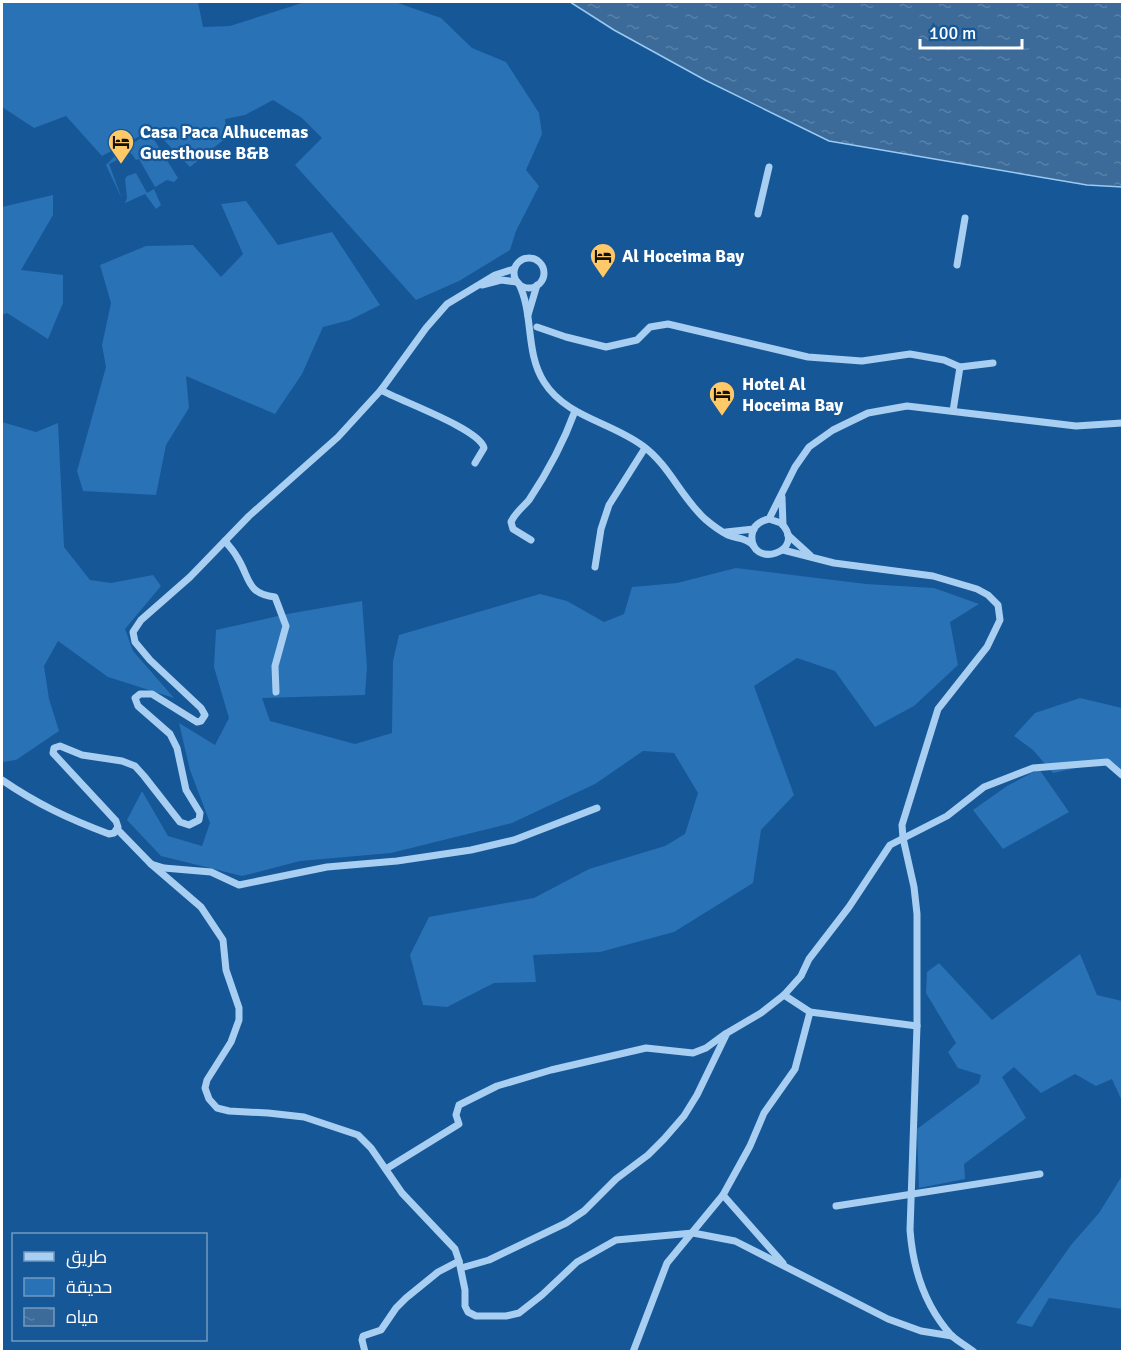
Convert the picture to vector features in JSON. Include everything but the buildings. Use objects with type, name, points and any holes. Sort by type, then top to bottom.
[{"type":"street","points":[[758,214],[769,167]]},
{"type":"street","points":[[957,265],[965,218]]},
{"type":"street","points":[[528,317],[537,285],[543,273],[542,266],[537,260],[530,258],[518,263],[514,269],[514,277],[528,317],[536,367],[551,392],[575,411],[635,440],[659,459],[697,511],[711,525],[728,535],[744,538],[760,552],[768,555],[783,550],[788,535]]},
{"type":"street","points":[[514,269],[495,275],[474,287],[454,299],[438,314],[381,390],[338,437],[225,541],[190,577],[141,620],[133,632],[135,642],[150,660],[205,713],[203,720],[196,722],[152,694],[140,694],[135,698],[138,706],[165,729],[175,742],[186,790],[200,813],[199,820],[189,825],[180,822],[144,776],[129,763],[92,758],[60,746],[56,746],[53,753],[116,821],[117,829],[151,864],[201,907],[223,940],[226,970],[239,1008],[239,1020],[231,1042],[207,1080],[205,1088],[208,1100],[217,1108],[229,1111],[304,1117],[358,1136],[386,1169],[402,1193],[451,1244],[460,1264],[465,1306],[468,1312],[476,1316],[506,1316],[519,1313],[577,1262],[616,1240],[693,1233],[735,1241],[888,1319],[921,1331],[952,1336]]},
{"type":"street","points":[[474,287],[501,280],[529,287],[537,285]]},
{"type":"street","points":[[537,327],[606,347],[636,340],[650,327],[668,324],[807,357],[862,361],[910,354],[944,360],[960,367],[993,363]]},
{"type":"street","points":[[953,411],[960,367]]},
{"type":"street","points":[[381,390],[450,421],[481,440],[484,448],[475,463]]},
{"type":"street","points":[[769,519],[795,467],[809,447],[833,430],[868,413],[907,406],[1076,426],[1122,423]]},
{"type":"street","points":[[531,540],[513,529],[511,522],[534,491],[569,427],[575,411]]},
{"type":"street","points":[[595,567],[600,528],[609,505],[645,448]]},
{"type":"street","points":[[783,494],[783,525],[788,535],[815,558]]},
{"type":"street","points":[[755,546],[752,539],[754,529],[759,523],[769,519],[776,520],[783,525]]},
{"type":"street","points":[[724,532],[754,529]]},
{"type":"street","points":[[225,541],[237,556],[251,586],[259,594],[275,597],[283,615],[286,632],[279,646],[275,666],[276,692]]},
{"type":"street","points":[[783,550],[834,563],[933,576],[978,590],[996,601],[998,605],[1000,620],[987,647],[938,709],[902,825],[917,914],[917,1026],[910,1230],[912,1256],[920,1286],[936,1314],[952,1336],[974,1352]]},
{"type":"street","points":[[386,1169],[459,1124],[456,1115],[459,1105],[497,1086],[551,1070],[646,1048],[693,1053],[706,1048],[761,1013],[784,995],[801,976],[808,959],[843,915],[890,845],[947,816],[984,787],[1033,768],[1107,762],[1122,775]]},
{"type":"street","points":[[2,780],[66,818],[109,834],[114,833],[117,829]]},
{"type":"street","points":[[151,864],[164,868],[211,872],[239,885],[327,867],[397,861],[482,847],[514,840],[597,808]]},
{"type":"street","points":[[784,995],[810,1012],[917,1026]]},
{"type":"street","points":[[633,1352],[667,1263],[723,1195],[765,1113],[795,1070],[810,1012]]},
{"type":"street","points":[[365,1352],[363,1336],[381,1330],[396,1308],[438,1272],[460,1264],[489,1260],[566,1223],[584,1211],[616,1179],[648,1155],[684,1116],[697,1095],[727,1033]]},
{"type":"street","points":[[836,1206],[1040,1174]]},
{"type":"street","points":[[723,1195],[787,1268]]},
{"type":"green space","points":[[2,2],[198,2],[203,27],[230,26],[305,2],[395,2],[441,18],[472,48],[506,62],[539,113],[542,134],[526,170],[539,186],[516,231],[510,250],[459,281],[416,300],[295,165],[322,138],[302,118],[273,100],[245,115],[225,119],[227,137],[190,167],[153,129],[102,156],[66,116],[34,128],[2,107]]},
{"type":"green space","points":[[150,133],[178,178],[174,182],[167,180],[155,187],[139,159],[136,160],[131,153],[109,164],[122,199],[106,165],[121,150]]},
{"type":"green space","points":[[136,173],[147,193],[154,189],[161,205],[156,209],[145,194],[125,203],[127,198],[125,179]]},
{"type":"green space","points":[[53,195],[53,215],[21,270],[63,275],[63,303],[48,339],[7,313],[2,315],[2,207]]},
{"type":"green space","points":[[246,201],[278,245],[332,232],[380,305],[350,320],[323,327],[302,374],[275,414],[186,376],[189,408],[166,445],[156,495],[83,491],[77,471],[106,367],[102,345],[111,303],[100,265],[146,246],[193,245],[221,277],[243,254],[221,204]]},
{"type":"green space","points":[[2,422],[36,432],[58,423],[64,547],[90,580],[111,583],[153,575],[161,586],[125,629],[133,651],[174,698],[108,677],[58,641],[44,666],[49,699],[59,731],[16,760],[2,762]]},
{"type":"green space","points":[[736,568],[866,584],[934,588],[979,604],[950,622],[958,665],[914,706],[875,727],[835,671],[797,658],[754,686],[794,795],[761,830],[753,883],[674,932],[600,952],[533,955],[536,982],[494,983],[447,1007],[423,1005],[410,955],[429,917],[534,898],[589,869],[665,846],[685,834],[698,793],[674,753],[643,751],[595,784],[512,823],[391,853],[300,861],[242,876],[161,856],[127,820],[142,791],[168,836],[202,846],[210,823],[190,770],[179,723],[215,745],[229,718],[214,667],[216,630],[287,614],[362,601],[367,667],[365,695],[262,698],[270,721],[355,744],[392,733],[393,661],[399,635],[540,594],[567,601],[604,622],[624,614],[632,587],[677,583]]},
{"type":"green space","points":[[1080,698],[1122,708],[1122,778],[1108,761],[1053,773],[1033,750],[1014,736],[1035,713]]},
{"type":"green space","points":[[1039,769],[1069,812],[1003,849],[973,810],[1007,786]]},
{"type":"green space","points":[[1080,954],[1097,995],[1122,1001],[1122,1101],[1112,1079],[1096,1086],[1075,1074],[1041,1093],[1014,1067],[1002,1077],[1026,1118],[964,1164],[965,1179],[919,1188],[917,1129],[979,1083],[981,1075],[958,1068],[948,1052],[956,1043],[926,993],[927,972],[939,963],[992,1020]]},
{"type":"green space","points":[[1122,1176],[1122,1309],[1049,1298],[1032,1327],[1016,1323],[1071,1245],[1099,1213]]},
{"type":"water","points":[[570,2],[1122,2],[1122,187],[1087,185],[829,141],[705,80],[614,30]]},
{"type":"place","name":"Casa Paca Alhucemas Guesthouse B&B","points":[[121,165]]},
{"type":"place","name":"Al Hoceima Bay","points":[[603,279]]},
{"type":"place","name":"Hotel Al Hoceima Bay","points":[[722,417]]}]
